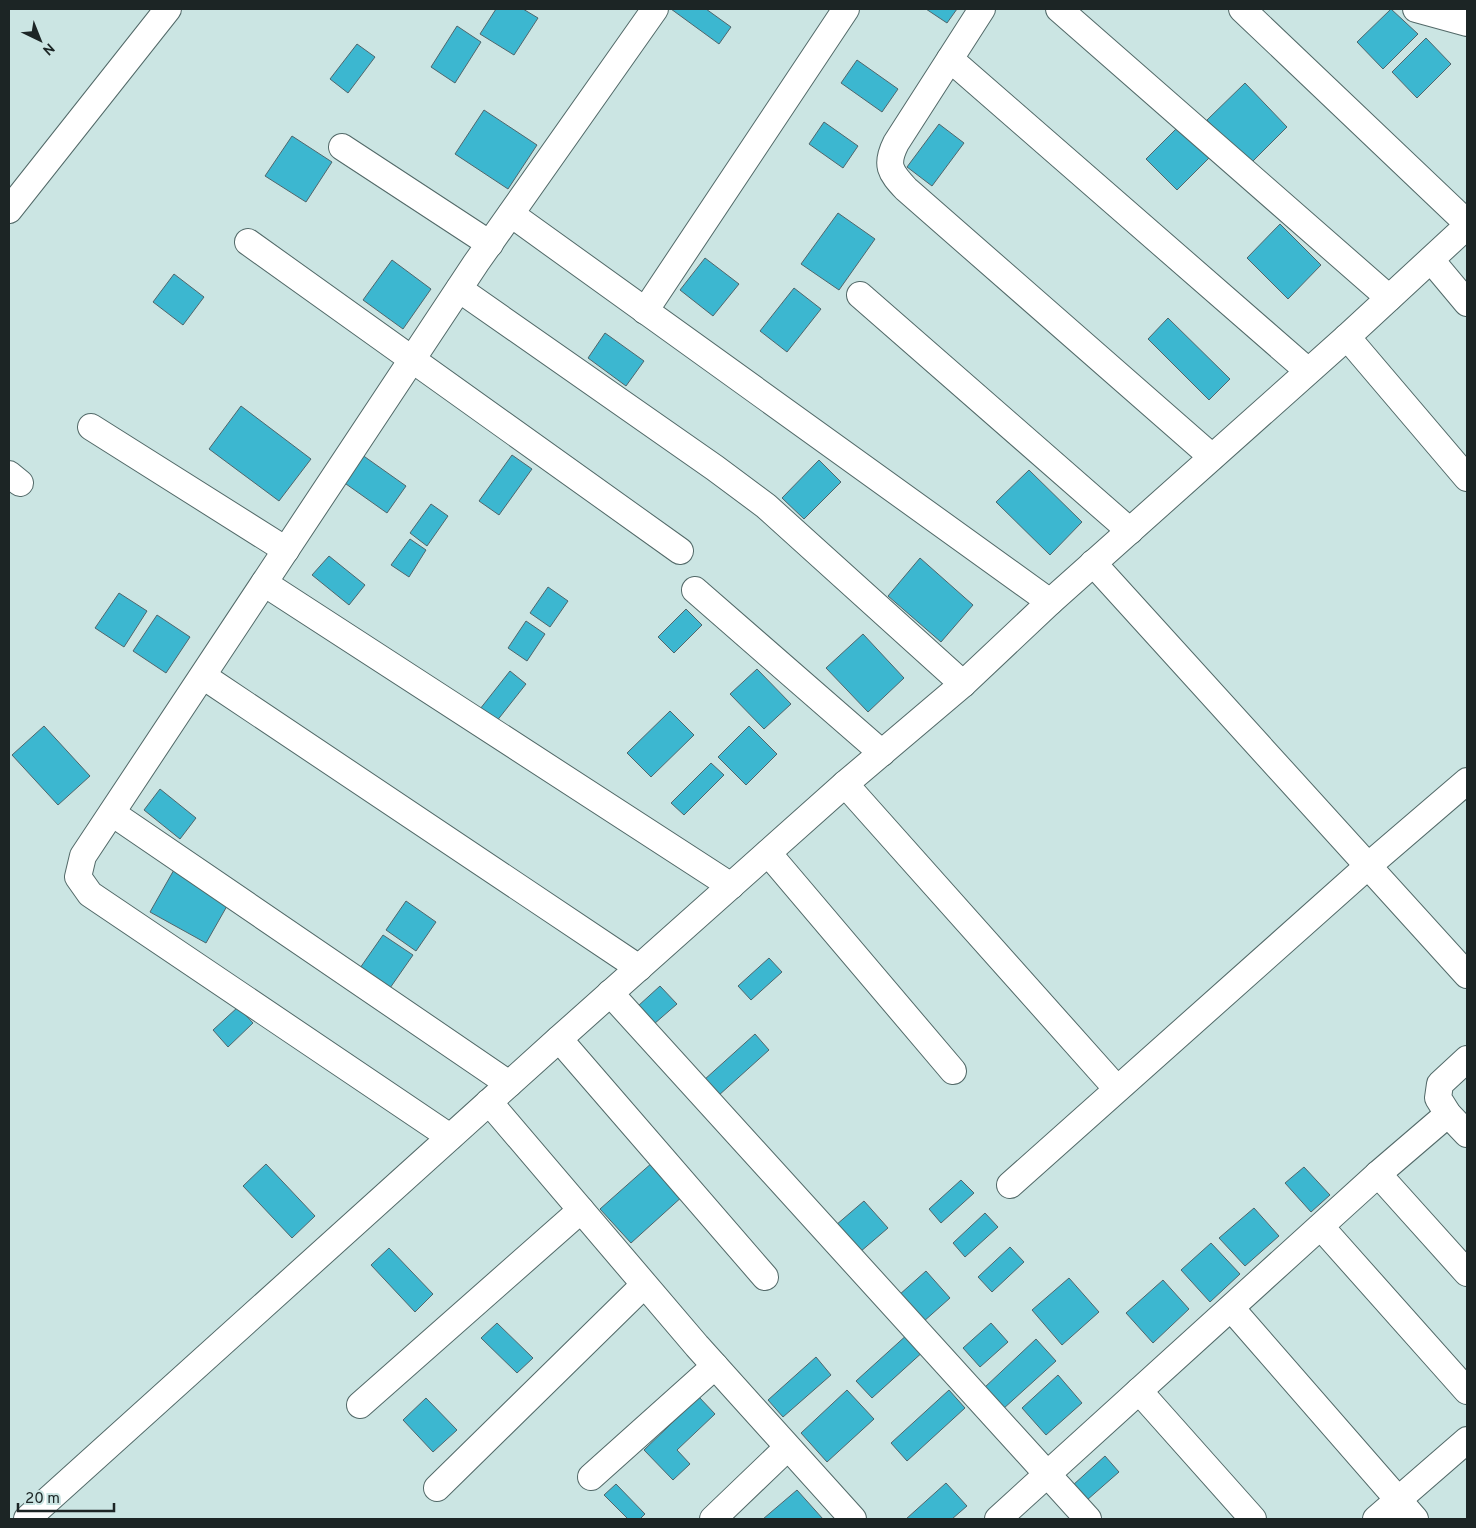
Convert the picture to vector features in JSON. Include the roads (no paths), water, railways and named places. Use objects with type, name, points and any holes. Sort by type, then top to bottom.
[{"type":"street","points":[[9,210],[168,9]]},
{"type":"street","points":[[450,1137],[90,894],[78,877],[83,856],[413,358],[510,214],[655,9]]},
{"type":"street","points":[[645,311],[846,9]]},
{"type":"street","points":[[982,9],[890,156],[892,174],[906,189],[1212,457]]},
{"type":"street","points":[[1059,9],[1388,298]]},
{"type":"street","points":[[28,1519],[508,1084],[845,784],[963,684],[1050,602],[1347,337],[1467,225],[1242,9]]},
{"type":"street","points":[[1416,9],[1467,23]]},
{"type":"street","points":[[950,58],[1308,371]]},
{"type":"street","points":[[342,147],[490,244]]},
{"type":"street","points":[[510,214],[1050,602]]},
{"type":"street","points":[[248,242],[413,358],[680,551]]},
{"type":"street","points":[[1431,260],[1467,303]]},
{"type":"street","points":[[459,289],[715,468],[766,506],[963,684]]},
{"type":"street","points":[[860,295],[1130,530]]},
{"type":"street","points":[[1347,337],[1467,478]]},
{"type":"street","points":[[91,427],[286,550]]},
{"type":"street","points":[[1093,563],[1467,975]]},
{"type":"street","points":[[264,583],[731,886]]},
{"type":"street","points":[[695,590],[882,753]]},
{"type":"street","points":[[203,676],[639,968]]},
{"type":"street","points":[[1010,1185],[1368,866],[1467,781]]},
{"type":"street","points":[[845,784],[1117,1090]]},
{"type":"street","points":[[112,813],[508,1084]]},
{"type":"street","points":[[768,853],[953,1071]]},
{"type":"street","points":[[610,993],[1088,1519]]},
{"type":"street","points":[[559,1039],[765,1277]]},
{"type":"street","points":[[1467,1058],[1440,1084],[1438,1098],[1448,1114],[1467,1134]]},
{"type":"street","points":[[488,1102],[644,1285],[853,1519]]},
{"type":"street","points":[[998,1519],[1378,1174],[1448,1114]]},
{"type":"street","points":[[1378,1174],[1467,1273]]},
{"type":"street","points":[[360,1405],[581,1210]]},
{"type":"street","points":[[1321,1227],[1467,1391]]},
{"type":"street","points":[[437,1488],[644,1285]]},
{"type":"street","points":[[1230,1308],[1415,1519]]},
{"type":"street","points":[[591,1477],[715,1366]]},
{"type":"street","points":[[1139,1391],[1253,1519]]},
{"type":"street","points":[[1376,1519],[1467,1440]]},
{"type":"street","points":[[713,1519],[788,1448]]}]
